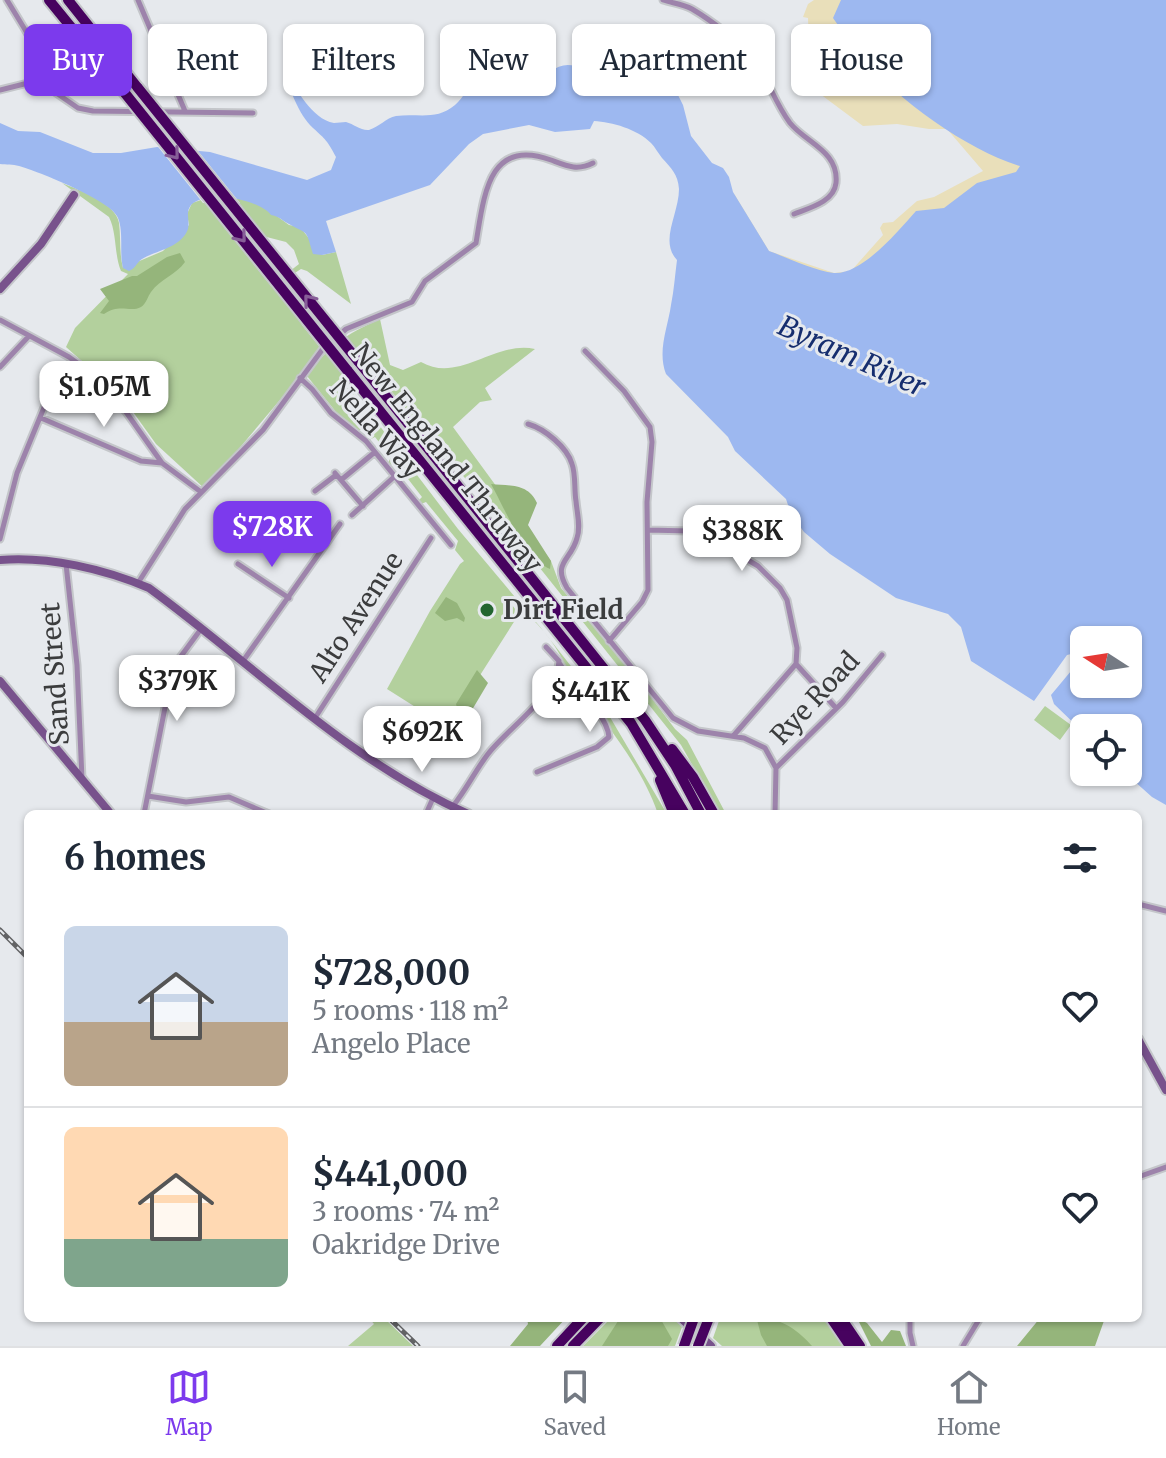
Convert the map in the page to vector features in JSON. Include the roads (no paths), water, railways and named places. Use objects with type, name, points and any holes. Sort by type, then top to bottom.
[{"type":"highway","name":"New England Thruway","points":[[49,0],[644,741],[683,810]]},
{"type":"highway","name":"New England Thruway","points":[[68,0],[645,720],[675,765],[699,810]]},
{"type":"highway","points":[[645,720],[682,761],[712,810]]},
{"type":"highway","points":[[644,741],[672,810]]},
{"type":"highway","points":[[557,1346],[579,1322]]},
{"type":"highway","points":[[573,1346],[596,1322]]},
{"type":"highway","points":[[684,1346],[693,1322]]},
{"type":"highway","points":[[698,1346],[707,1322]]},
{"type":"highway","points":[[834,1322],[850,1346]]},
{"type":"highway","points":[[844,1322],[860,1346]]},
{"type":"street","points":[[138,0],[185,111]]},
{"type":"street","points":[[663,0],[694,10],[745,49],[790,123],[821,149],[833,164],[836,182],[832,194],[794,214]]},
{"type":"street","points":[[10,1],[24,26]]},
{"type":"street","points":[[0,90],[24,84]]},
{"type":"street","points":[[63,96],[78,108],[93,111],[253,113]]},
{"type":"street","points":[[138,583],[172,527],[201,492],[263,430],[322,350],[346,329],[412,302],[425,281],[476,243],[482,208],[497,167],[522,153],[578,169],[593,163]]},
{"type":"street","points":[[0,289],[41,244],[74,195]]},
{"type":"street","points":[[0,320],[69,357],[91,373],[126,412],[162,463],[201,492]]},
{"type":"street","points":[[0,367],[29,336]]},
{"type":"street","points":[[585,351],[629,397],[650,427],[652,442],[647,502],[648,584],[645,597],[609,641]]},
{"type":"street","name":"Nella Way","points":[[300,378],[331,413],[366,441],[451,545]]},
{"type":"street","points":[[0,539],[17,473],[50,393]]},
{"type":"street","points":[[41,418],[141,461],[162,463]]},
{"type":"street","points":[[528,424],[544,431],[572,463],[578,537],[560,573],[567,588],[673,718],[698,731],[733,736],[758,744],[769,754],[776,768],[775,810]]},
{"type":"street","points":[[315,491],[375,452]]},
{"type":"street","points":[[337,476],[363,506]]},
{"type":"street","points":[[352,515],[395,476]]},
{"type":"street","points":[[243,662],[340,524]]},
{"type":"street","points":[[648,530],[683,530],[703,535],[737,552],[765,573],[787,600],[797,653],[796,664],[733,736]]},
{"type":"street","name":"Alto Avenue","points":[[314,718],[431,538]]},
{"type":"street","points":[[0,560],[33,559],[66,564],[138,583],[164,599],[375,763],[459,810]]},
{"type":"street","name":"Sand Street","points":[[66,564],[77,665],[82,782]]},
{"type":"street","points":[[238,564],[289,598]]},
{"type":"street","points":[[145,810],[173,667],[201,629]]},
{"type":"street","points":[[537,772],[597,747],[609,737],[609,730],[592,705],[577,690],[546,647]]},
{"type":"street","name":"Rye Road","points":[[776,768],[836,708],[882,655]]},
{"type":"street","points":[[452,807],[491,750],[546,693],[555,680],[559,661]]},
{"type":"street","points":[[796,664],[836,708]]},
{"type":"street","points":[[0,681],[107,810]]},
{"type":"street","points":[[546,693],[566,688],[577,690]]},
{"type":"street","points":[[148,796],[186,802],[229,797],[260,810]]},
{"type":"street","points":[[428,810],[433,798]]},
{"type":"street","points":[[1142,905],[1166,911]]},
{"type":"street","points":[[1142,1046],[1166,1090]]},
{"type":"street","points":[[1142,1176],[1166,1167]]},
{"type":"street","points":[[685,1322],[711,1346]]},
{"type":"street","points":[[910,1322],[913,1346]]},
{"type":"street","points":[[963,1346],[978,1322]]},
{"type":"water","name":"Byram River","points":[[841,0],[1166,0],[1166,805],[1140,786],[1142,714],[1070,714],[1070,719],[1054,704],[1051,695],[1070,672],[1070,698],[1142,698],[1142,626],[1070,626],[1070,654],[1034,701],[971,661],[961,627],[948,614],[896,598],[830,554],[804,532],[791,514],[786,499],[735,451],[728,437],[666,374],[663,348],[677,260],[672,253],[670,236],[679,189],[671,168],[651,143],[632,130],[594,121],[590,129],[555,132],[529,125],[483,134],[469,144],[430,185],[326,221],[336,252],[322,255],[313,254],[304,232],[256,204],[220,197],[198,200],[189,208],[185,235],[168,248],[142,259],[129,271],[123,268],[120,224],[113,211],[57,180],[19,166],[0,164],[0,123],[18,131],[40,132],[93,153],[121,153],[157,147],[210,152],[307,180],[331,170],[336,157],[303,116],[293,96],[301,96],[318,116],[326,120],[346,122],[369,130],[396,116],[441,113],[463,96],[556,96],[556,68],[570,65],[572,96],[678,96],[691,136],[712,163],[723,168],[733,192],[769,251],[818,270],[845,272],[879,250],[916,211],[944,208],[977,183],[1016,172],[1020,166],[957,136],[902,96],[931,96],[931,24],[837,24],[833,18]]},
{"type":"railway","points":[[0,930],[24,954]]},
{"type":"railway","points":[[393,1322],[418,1346]]},
{"type":"place","name":"Dirt Field","points":[[487,610]]}]
